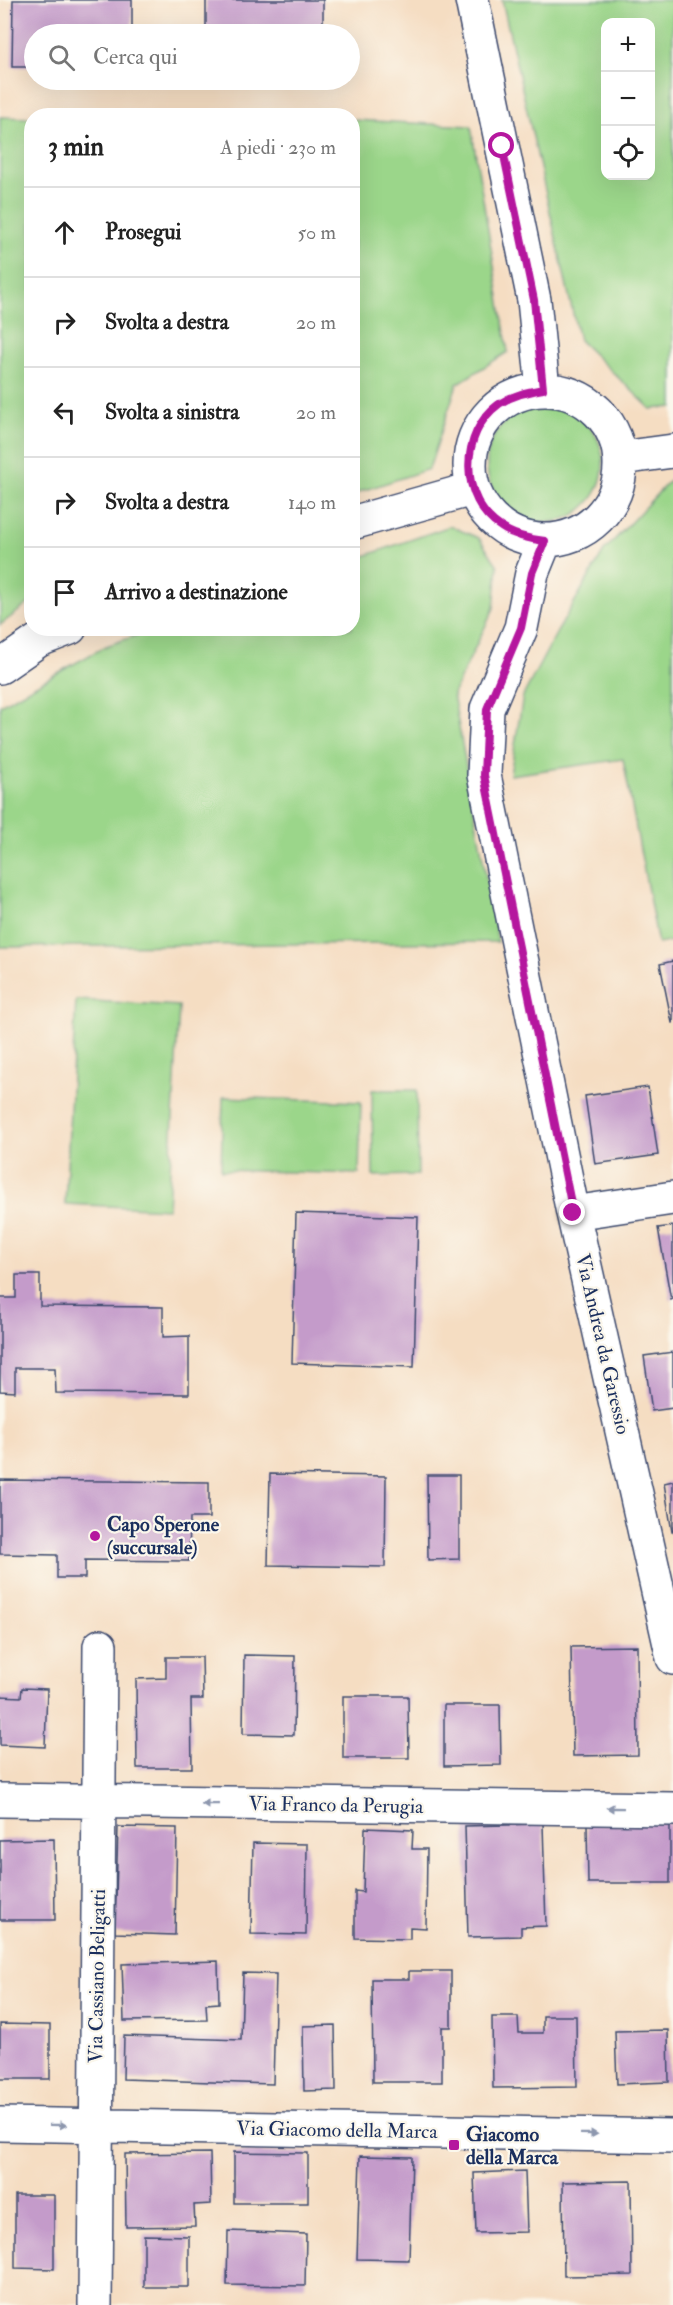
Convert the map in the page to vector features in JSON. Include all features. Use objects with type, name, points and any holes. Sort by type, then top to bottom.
[{"type":"street","points":[[472,0],[534,300],[543,389]]},
{"type":"street","points":[[543,389],[565,392],[586,402],[603,417],[615,436],[621,458],[618,483],[609,506],[592,525],[570,537],[545,541],[521,537],[500,527],[483,510],[472,489],[468,466],[472,443],[482,421],[499,404],[519,393],[543,389]]},
{"type":"street","points":[[621,458],[673,451]]},
{"type":"street","points":[[360,521],[472,489]]},
{"type":"street","name":"Via Andrea da Garessio","points":[[545,541],[532,573],[521,628],[487,709],[484,775],[573,1213],[672,1643]]},
{"type":"street","points":[[0,667],[39,640],[49,636]]},
{"type":"street","points":[[573,1213],[673,1198]]},
{"type":"street","name":"Via Cassiano Beligatti","points":[[95,2305],[94,2126],[100,1803],[100,1646]]},
{"type":"street","name":"Via Franco da Perugia","points":[[0,1800],[673,1809]]},
{"type":"street","name":"Via Giacomo della Marca","points":[[0,2124],[673,2136]]},
{"type":"green space","points":[[502,0],[673,0],[673,407],[651,409],[579,340]]},
{"type":"green space","points":[[0,117],[24,118],[24,607],[0,625]]},
{"type":"green space","points":[[360,120],[471,126],[508,352],[457,384],[429,469],[360,492]]},
{"type":"green space","points":[[545,406],[567,410],[586,423],[599,442],[603,464],[599,486],[586,505],[567,518],[545,522],[523,518],[504,505],[491,486],[487,464],[491,442],[504,423],[523,410]]},
{"type":"green space","points":[[673,477],[673,941],[658,944],[623,759],[510,775],[523,696],[557,632],[604,551]]},
{"type":"green space","points":[[450,526],[479,538],[498,566],[494,608],[453,694],[498,942],[0,947],[0,705],[106,646],[135,636],[360,636],[360,558]]},
{"type":"green space","points":[[76,1000],[179,1006],[168,1209],[65,1204]]},
{"type":"green space","points":[[372,1090],[417,1090],[418,1175],[373,1176]]},
{"type":"green space","points":[[223,1097],[361,1102],[359,1174],[221,1170]]},
{"type":"building","points":[[13,0],[132,0],[132,24],[24,24],[24,67],[12,67]]},
{"type":"building","points":[[206,0],[323,0],[323,24],[206,24]]},
{"type":"building","points":[[673,961],[673,1023],[672,1023],[660,964]]},
{"type":"building","points":[[648,1087],[658,1155],[595,1164],[585,1096]]},
{"type":"building","points":[[296,1213],[418,1217],[414,1367],[292,1363]]},
{"type":"building","points":[[673,1226],[673,1299],[671,1300],[658,1228]]},
{"type":"building","points":[[16,1275],[40,1275],[40,1306],[163,1307],[163,1337],[189,1336],[189,1394],[56,1393],[55,1368],[15,1368],[15,1392],[0,1391],[0,1298],[16,1298]]},
{"type":"building","points":[[673,1352],[673,1408],[652,1411],[644,1356]]},
{"type":"building","points":[[270,1474],[386,1476],[385,1567],[268,1565]]},
{"type":"building","points":[[427,1475],[459,1475],[459,1559],[428,1560]]},
{"type":"building","name":"Capo Sperone (succursale)","points":[[0,1480],[209,1482],[209,1518],[190,1518],[189,1561],[85,1560],[85,1578],[57,1578],[57,1555],[0,1554]]},
{"type":"building","points":[[673,1481],[673,1532],[672,1532],[664,1483]]},
{"type":"building","points":[[637,1646],[638,1755],[573,1756],[571,1647]]},
{"type":"building","points":[[244,1655],[295,1656],[294,1735],[243,1734]]},
{"type":"building","points":[[166,1657],[202,1657],[203,1699],[191,1699],[192,1768],[137,1768],[136,1679],[166,1678]]},
{"type":"building","points":[[22,1688],[47,1689],[45,1747],[0,1745],[0,1696],[21,1697]]},
{"type":"building","points":[[343,1696],[408,1696],[409,1758],[343,1758]]},
{"type":"building","points":[[444,1705],[500,1705],[501,1765],[444,1766]]},
{"type":"building","points":[[670,1823],[670,1883],[588,1883],[587,1824]]},
{"type":"building","points":[[543,1824],[546,1926],[521,1927],[521,1936],[468,1937],[465,1826]]},
{"type":"building","points":[[118,1827],[177,1828],[175,1935],[115,1933]]},
{"type":"building","points":[[365,1828],[413,1830],[412,1849],[427,1849],[426,1928],[410,1927],[410,1939],[355,1938],[355,1891],[363,1892]]},
{"type":"building","points":[[54,1839],[55,1920],[0,1920],[0,1840]]},
{"type":"building","points":[[253,1843],[307,1844],[306,1935],[251,1934]]},
{"type":"building","points":[[218,1961],[219,2003],[206,2004],[207,2020],[124,2021],[122,1964]]},
{"type":"building","points":[[409,1971],[451,1971],[451,2027],[442,2027],[442,2082],[373,2082],[372,1979],[409,1979]]},
{"type":"building","points":[[243,1973],[276,1974],[273,2084],[123,2079],[124,2036],[241,2040]]},
{"type":"building","points":[[543,2016],[576,2016],[577,2087],[493,2088],[492,2017],[518,2017],[519,2033],[543,2033]]},
{"type":"building","points":[[0,2024],[50,2025],[50,2079],[0,2079]]},
{"type":"building","points":[[335,2025],[336,2090],[304,2091],[303,2026]]},
{"type":"building","points":[[668,2030],[669,2082],[617,2084],[615,2031]]},
{"type":"building","points":[[234,2152],[308,2153],[308,2203],[234,2203]]},
{"type":"building","points":[[210,2153],[211,2204],[194,2205],[195,2226],[126,2227],[125,2154]]},
{"type":"building","points":[[360,2156],[412,2157],[409,2260],[357,2259]]},
{"type":"building","points":[[525,2171],[527,2232],[476,2233],[474,2173]]},
{"type":"building","points":[[631,2181],[632,2275],[564,2276],[563,2182]]},
{"type":"building","points":[[15,2195],[54,2195],[54,2269],[15,2268]]},
{"type":"building","points":[[228,2231],[306,2234],[305,2286],[227,2285]]},
{"type":"building","points":[[144,2235],[189,2236],[189,2287],[144,2287]]},
{"type":"place","name":"Capo Sperone (succursale)","points":[[95,1536]]},
{"type":"place","name":"Giacomo della Marca","points":[[454,2145]]},
{"type":"route","points":[[502,146],[534,300],[543,389],[519,393],[499,404],[482,421],[472,443],[468,466],[472,489],[483,510],[500,527],[521,537],[545,541],[532,573],[521,628],[487,709],[484,775],[573,1213]]}]
